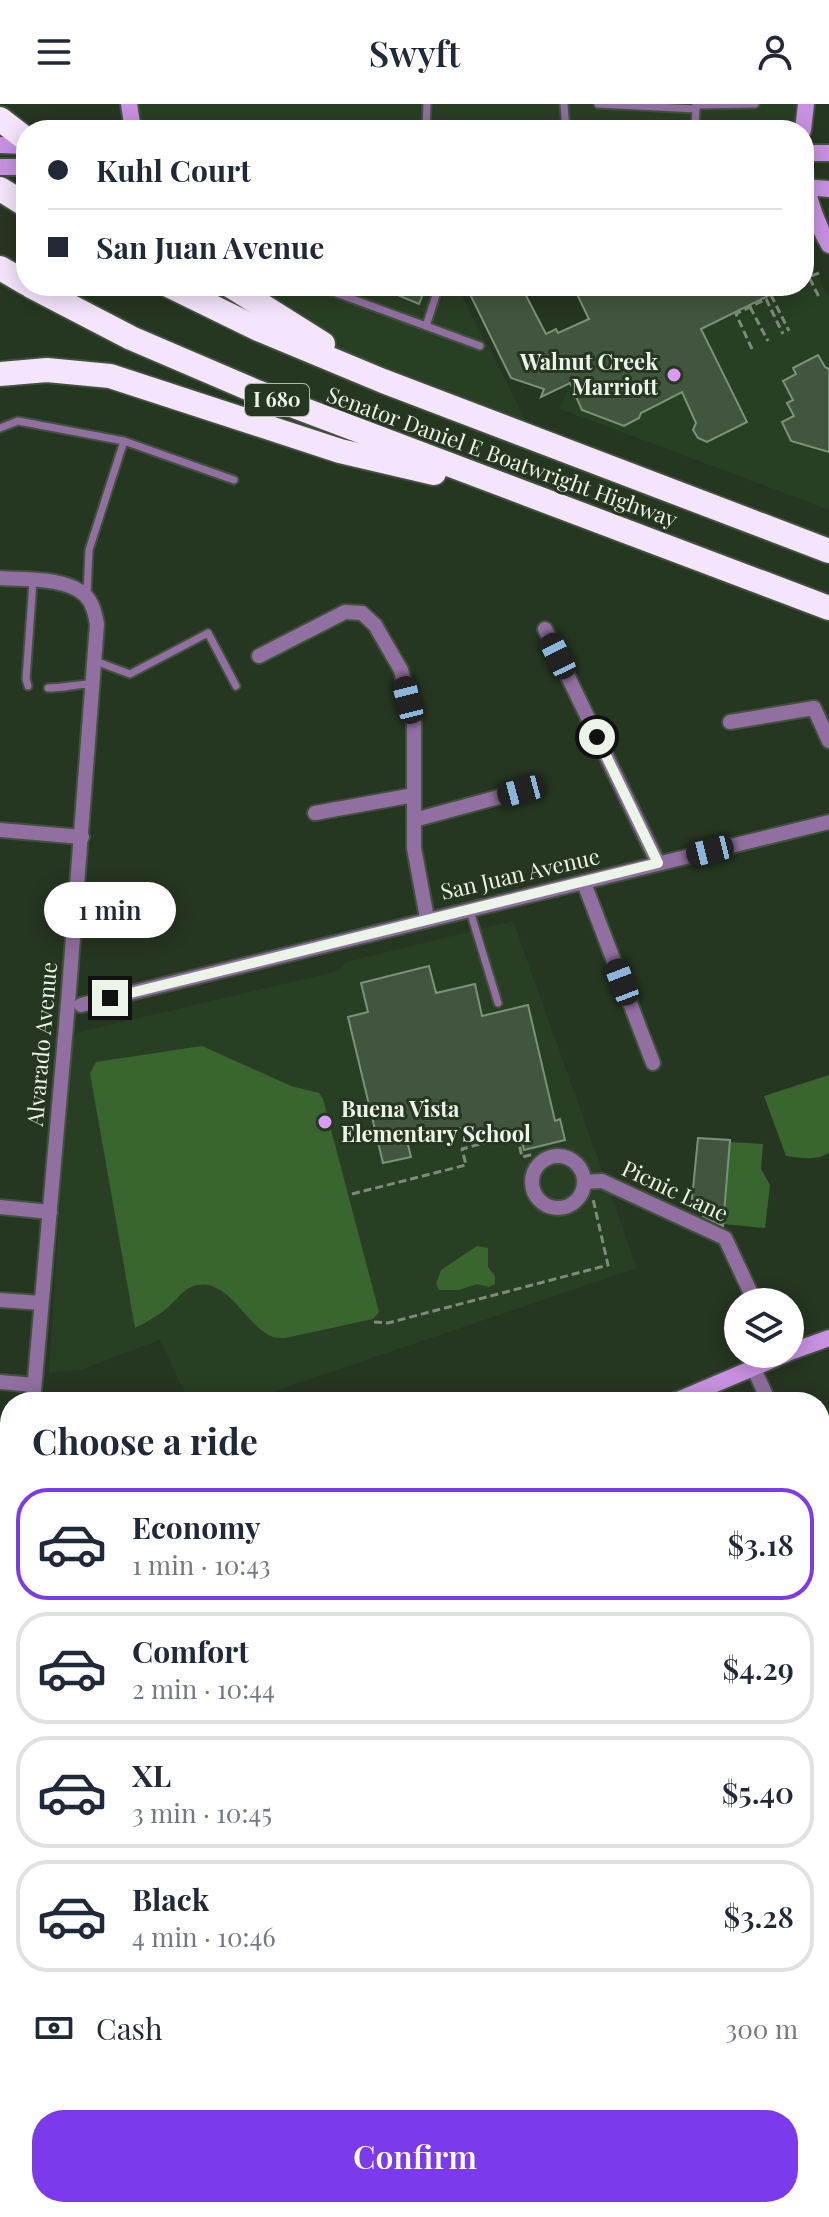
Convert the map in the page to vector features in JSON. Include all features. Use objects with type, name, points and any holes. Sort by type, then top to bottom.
[{"type":"highway","points":[[0,119],[16,131]]},
{"type":"highway","name":"Senator Daniel E Boatwright Highway","points":[[49,296],[111,329],[195,367],[320,417],[829,608]]},
{"type":"highway","name":"Senator Daniel E Boatwright Highway","points":[[191,296],[278,338],[383,381],[829,551]]},
{"type":"highway","points":[[247,296],[383,381]]},
{"type":"highway","points":[[0,374],[47,370],[110,376],[340,451],[530,495]]},
{"type":"street","points":[[814,211],[829,245]]},
{"type":"street","points":[[0,578],[62,584],[87,596]]},
{"type":"street","name":"Alvarado Avenue","points":[[34,1392],[95,661],[97,624],[87,596]]},
{"type":"street","points":[[259,656],[345,612],[362,613],[375,625],[401,670],[414,724],[414,848],[427,918]]},
{"type":"street","points":[[545,629],[658,863]]},
{"type":"street","points":[[730,722],[814,708],[829,741]]},
{"type":"street","points":[[414,820],[521,791]]},
{"type":"street","points":[[315,813],[414,795]]},
{"type":"street","name":"San Juan Avenue","points":[[81,1005],[829,822]]},
{"type":"street","points":[[0,830],[82,837]]},
{"type":"street","points":[[584,883],[653,1063]]},
{"type":"street","name":"Picnic Lane","points":[[584,1182],[602,1181],[725,1238],[748,1288]]},
{"type":"street","points":[[0,1207],[50,1212]]},
{"type":"street","points":[[0,1300],[41,1303]]},
{"type":"street","points":[[804,1347],[829,1338]]},
{"type":"street","points":[[696,1392],[751,1368]]},
{"type":"street","points":[[753,1368],[764,1392]]},
{"type":"street","points":[[0,1382],[34,1385]]},
{"type":"lane","points":[[598,104],[755,104]]},
{"type":"lane","points":[[344,296],[480,346]]},
{"type":"lane","points":[[426,326],[436,296]]},
{"type":"lane","points":[[0,428],[18,421],[124,441],[234,480]]},
{"type":"lane","points":[[87,596],[89,550],[124,441]]},
{"type":"lane","points":[[28,686],[33,581]]},
{"type":"lane","points":[[95,661],[130,674],[208,633],[236,686]]},
{"type":"lane","points":[[48,688],[93,684]]},
{"type":"lane","points":[[469,909],[498,1003]]},
{"type":"path","points":[[814,275],[819,273]]},
{"type":"path","points":[[814,287],[820,299]]},
{"type":"path","points":[[772,296],[789,331]]},
{"type":"path","points":[[752,349],[736,314],[766,299],[783,334]]},
{"type":"path","points":[[750,307],[768,341]]},
{"type":"path","points":[[352,1194],[466,1165],[462,1149],[517,1134],[522,1157],[534,1154]]},
{"type":"path","points":[[374,1322],[388,1323],[608,1265],[593,1199]]},
{"type":"shaded area","points":[[129,104],[806,104],[804,120],[131,120]]},
{"type":"shaded area","points":[[814,270],[829,297],[829,510],[560,409],[566,393],[651,353],[623,296],[814,296]]},
{"type":"shaded area","points":[[247,296],[462,296],[536,440],[383,381]]},
{"type":"shaded area","name":"Buena Vista Elementary School","points":[[513,921],[637,1268],[272,1392],[184,1392],[160,1340],[83,1369],[49,1373],[70,1042],[79,1032],[339,971],[346,962]]},
{"type":"green space","points":[[202,1046],[291,1086],[319,1093],[323,1099],[379,1312],[373,1319],[276,1338],[258,1328],[223,1292],[203,1284],[191,1287],[163,1311],[135,1328],[90,1073],[96,1062]]},
{"type":"green space","points":[[829,1075],[829,1153],[813,1158],[786,1156],[764,1096]]},
{"type":"green space","points":[[730,1142],[763,1144],[761,1169],[770,1185],[765,1228],[724,1224]]},
{"type":"green space","points":[[477,1246],[488,1248],[488,1267],[495,1276],[495,1284],[439,1290],[436,1284],[441,1270]]},
{"type":"building","points":[[400,296],[422,296],[419,304]]},
{"type":"building","points":[[471,296],[526,296],[546,334],[556,329],[558,333],[589,319],[578,296],[768,296],[701,329],[747,422],[707,442],[698,438],[693,430],[696,423],[682,392],[641,413],[639,418],[624,426],[582,410],[570,383],[541,397],[544,389],[511,378]]},
{"type":"building","points":[[818,355],[829,369],[829,452],[791,441],[782,422],[794,416],[787,403],[793,400],[783,381],[796,374],[793,368]]},
{"type":"building","points":[[429,966],[436,993],[475,984],[482,1016],[528,1005],[555,1121],[560,1119],[565,1140],[524,1150],[520,1133],[478,1143],[474,1125],[407,1141],[411,1157],[383,1163],[348,1017],[368,1012],[361,983]]},
{"type":"building","points":[[698,1138],[730,1140],[723,1226],[703,1216],[707,1210],[691,1209]]},
{"type":"place","name":"Walnut Creek Marriott","points":[[674,375]]},
{"type":"place","name":"Buena Vista Elementary School","points":[[325,1122]]},
{"type":"route","points":[[110,998],[658,863],[597,737]]}]
